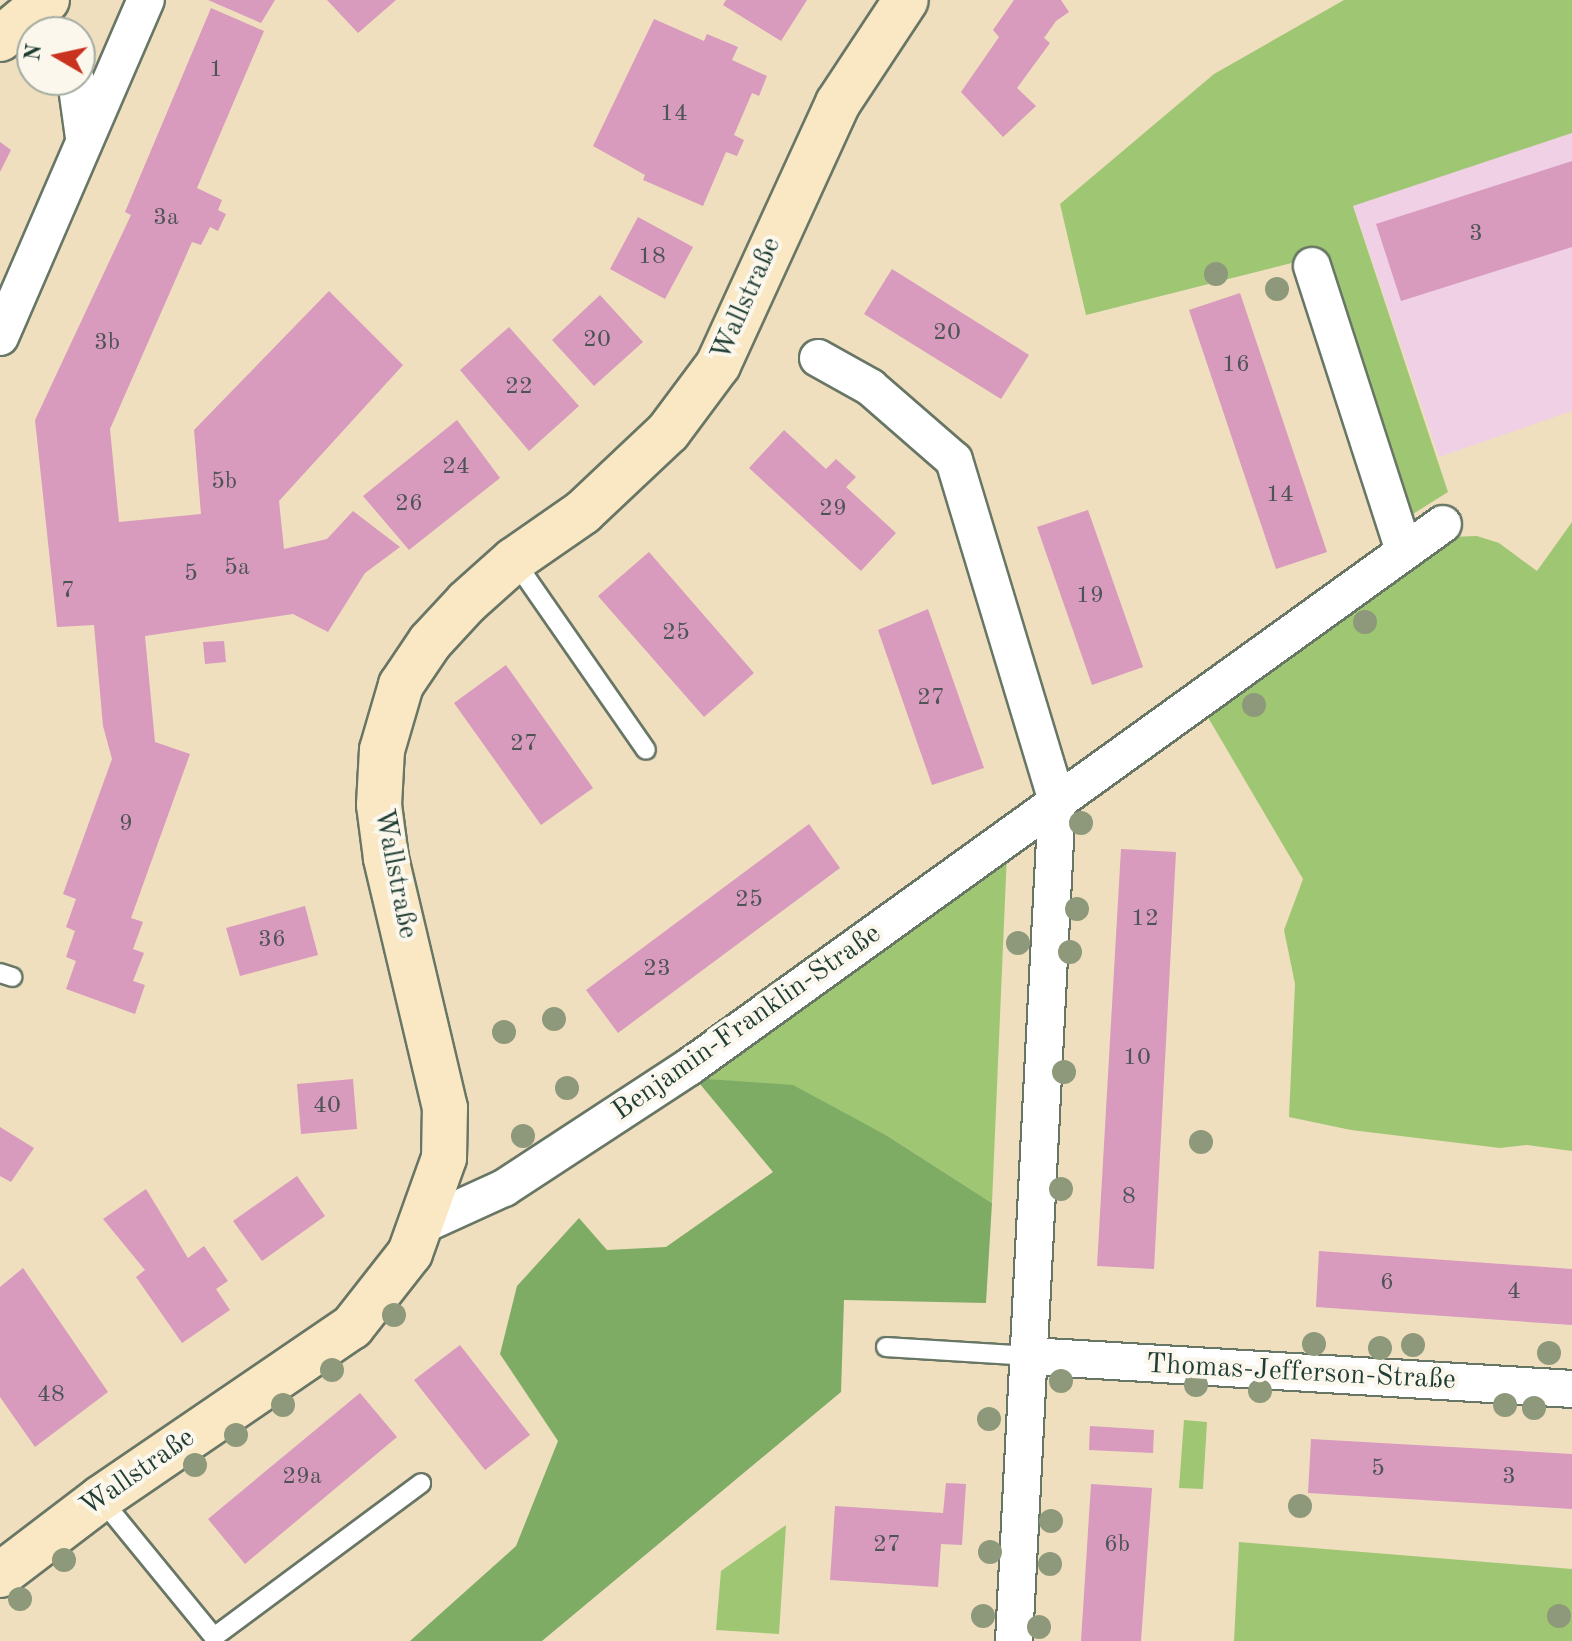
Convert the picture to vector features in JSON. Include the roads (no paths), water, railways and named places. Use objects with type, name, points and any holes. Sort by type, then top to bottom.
[{"type":"street","points":[[0,337],[146,0]]},
{"type":"street","name":"Wallstraße","points":[[0,1575],[101,1498],[352,1327],[397,1276],[425,1224],[444,1158],[445,1108],[386,858],[379,805],[382,750],[401,685],[430,642],[514,560],[583,512],[668,432],[718,365],[838,103],[906,0]]},
{"type":"street","points":[[78,96],[84,143]]},
{"type":"street","points":[[1312,266],[1403,548]]},
{"type":"street","points":[[818,358],[870,387],[954,460],[1057,801],[1014,1641]]},
{"type":"street","name":"Benjamin-Franklin-Straße","points":[[425,1224],[504,1188],[689,1067],[1403,548],[1443,524]]},
{"type":"street","name":"Thomas-Jefferson-Straße","points":[[1030,1356],[1572,1389]]},
{"type":"lane","points":[[514,560],[646,750]]},
{"type":"lane","points":[[886,1347],[1030,1356]]},
{"type":"lane","points":[[101,1498],[214,1637],[421,1483]]}]
